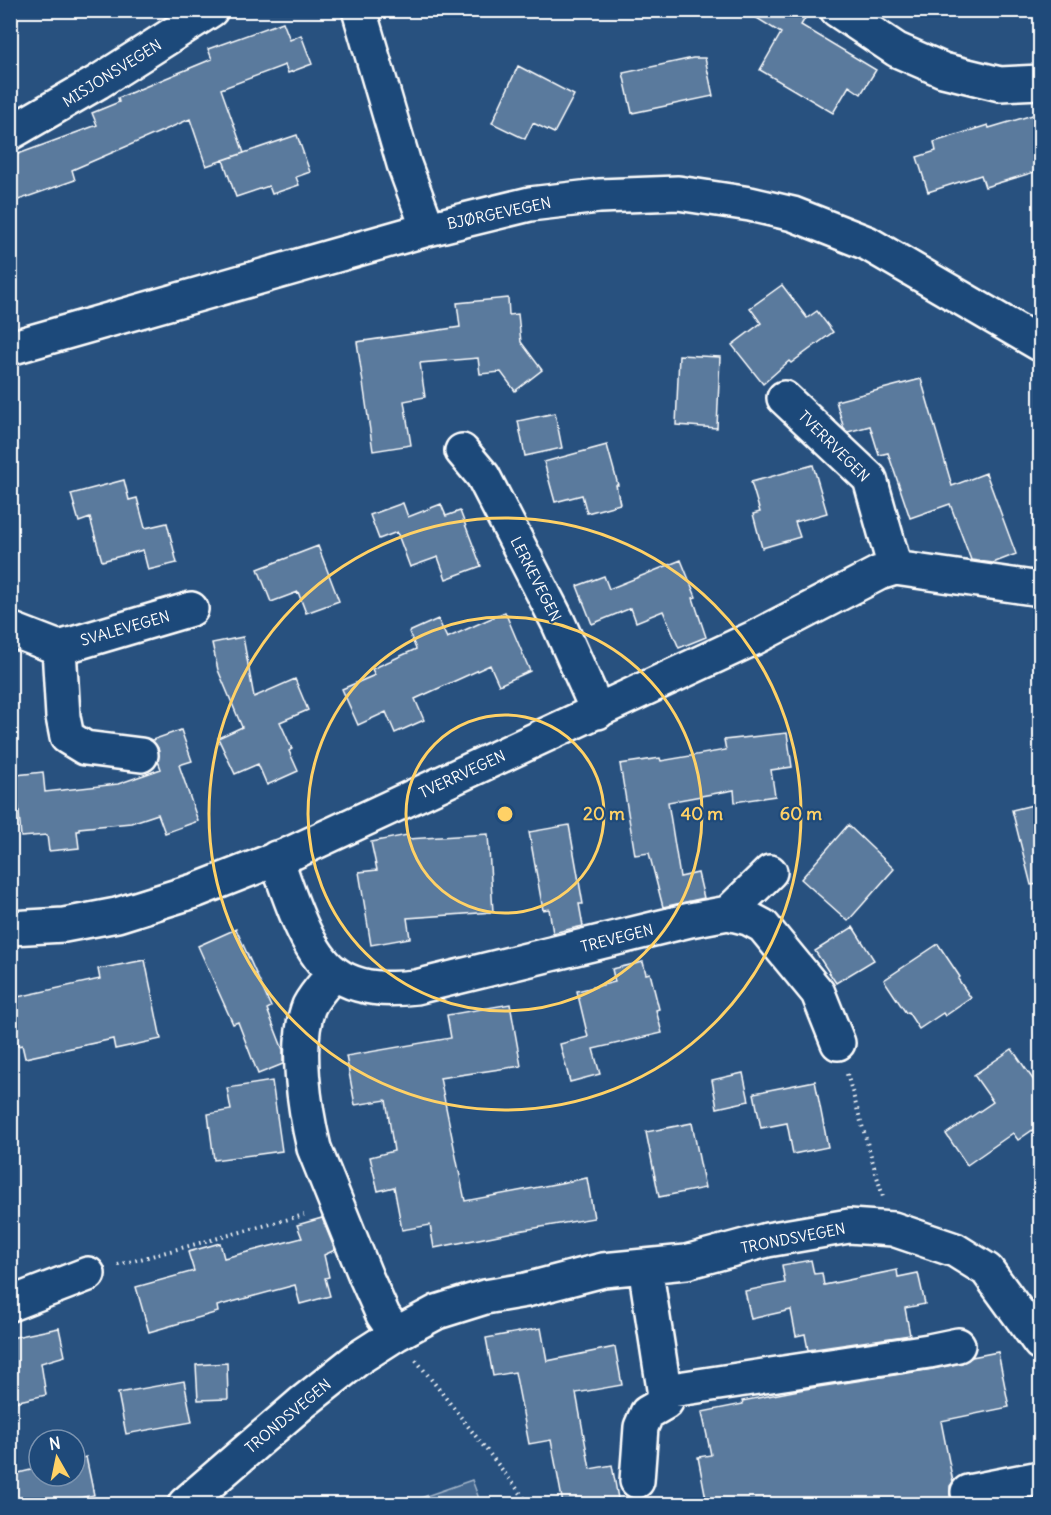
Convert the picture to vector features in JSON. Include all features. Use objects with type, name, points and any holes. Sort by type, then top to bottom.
[{"type":"street","name":"MISJONSVEGEN","points":[[10,133],[98,82],[211,10]]},
{"type":"street","points":[[359,10],[404,164],[428,229]]},
{"type":"street","points":[[837,10],[897,50],[942,70],[1000,84],[1041,82]]},
{"type":"street","name":"BJØRGEVEGEN","points":[[10,348],[428,229],[530,204],[598,196],[678,193],[750,204],[793,214],[867,243],[1041,344]]},
{"type":"street","name":"TVERRVEGEN","points":[[10,928],[64,925],[117,915],[198,890],[294,852],[588,714],[598,712],[754,638],[879,573],[895,568],[870,479],[784,398]]},
{"type":"street","name":"LERKEVEGEN","points":[[462,451],[483,476],[558,622],[598,712]]},
{"type":"street","points":[[895,568],[1041,589]]},
{"type":"street","name":"SVALEVEGEN","points":[[59,648],[191,609]]},
{"type":"street","points":[[10,629],[59,648],[62,707],[67,737],[85,748],[141,755]]},
{"type":"street","name":"TREVEGEN","points":[[276,858],[315,951],[334,973],[354,983],[393,990],[416,987],[690,920],[728,913],[748,918],[763,926],[818,993],[838,1043]]},
{"type":"street","points":[[728,913],[771,872]]},
{"type":"street","points":[[334,973],[310,1006],[304,1027],[302,1067],[309,1125],[314,1148],[337,1206],[383,1315],[396,1334]]},
{"type":"street","name":"TRONDSVEGEN","points":[[185,1504],[302,1403],[360,1357],[396,1334],[437,1312],[485,1297],[526,1290],[603,1270],[686,1262],[767,1240],[849,1226],[893,1229],[955,1250],[987,1270],[1041,1343]]},
{"type":"street","points":[[637,1481],[641,1427],[647,1413],[666,1402],[645,1266]]},
{"type":"street","points":[[10,1304],[88,1274]]},
{"type":"street","points":[[665,1391],[958,1345]]},
{"type":"street","points":[[968,1492],[1041,1478]]},
{"type":"path","points":[[838,1043],[893,1229]]},
{"type":"path","points":[[88,1274],[337,1206]]},
{"type":"path","points":[[396,1334],[529,1504]]},
{"type":"shaded area","points":[[472,1480],[481,1504],[416,1504],[415,1500]]},
{"type":"building","points":[[744,10],[810,10],[801,25],[876,70],[861,94],[849,86],[833,113],[760,70],[781,33]]},
{"type":"building","points":[[283,22],[290,40],[301,35],[312,64],[288,73],[285,65],[221,89],[244,153],[206,166],[190,119],[72,170],[75,180],[10,203],[10,157],[97,125],[92,113],[119,102],[118,98],[212,59],[208,49]]},
{"type":"building","points":[[693,58],[705,58],[713,96],[632,113],[623,73]]},
{"type":"building","points":[[518,66],[574,95],[554,133],[533,123],[525,139],[492,123]]},
{"type":"building","points":[[1036,114],[1041,130],[1041,170],[985,187],[981,175],[928,192],[917,157],[936,151],[934,142],[988,125],[989,128]]},
{"type":"building","points":[[297,135],[310,172],[296,177],[299,185],[272,194],[269,186],[236,197],[223,160]]},
{"type":"building","points":[[782,285],[807,318],[817,311],[833,332],[791,363],[789,361],[763,384],[732,345],[761,323],[750,308]]},
{"type":"building","points":[[508,298],[509,315],[518,314],[521,342],[542,370],[515,391],[501,372],[480,374],[478,358],[420,363],[425,397],[404,401],[411,445],[373,451],[357,342],[460,327],[457,303]]},
{"type":"building","points":[[679,355],[720,357],[717,428],[676,425]]},
{"type":"building","points":[[921,379],[952,486],[986,473],[1016,554],[993,563],[971,560],[950,504],[910,518],[888,453],[879,455],[870,426],[848,432],[844,429],[836,401]]},
{"type":"building","points":[[555,413],[562,448],[525,456],[518,421]]},
{"type":"building","points":[[607,445],[618,485],[616,485],[620,504],[587,513],[582,495],[555,502],[544,462]]},
{"type":"building","points":[[813,465],[827,513],[795,522],[800,537],[762,548],[753,514],[760,512],[751,482]]},
{"type":"building","points":[[124,480],[129,500],[137,498],[145,528],[167,523],[177,563],[148,570],[143,550],[102,561],[90,518],[79,522],[71,494]]},
{"type":"building","points":[[403,503],[408,517],[441,504],[446,516],[460,511],[481,566],[446,579],[438,557],[410,567],[397,532],[379,539],[370,515]]},
{"type":"building","points":[[318,546],[339,601],[306,613],[298,592],[271,602],[258,569]]},
{"type":"building","points":[[681,560],[696,597],[693,598],[706,637],[679,648],[663,611],[636,622],[631,608],[592,624],[577,586],[604,576],[609,589]]},
{"type":"building","points":[[505,612],[530,671],[499,685],[490,665],[415,699],[424,720],[395,733],[386,712],[358,725],[342,689],[375,675],[372,669],[416,649],[409,632],[438,619],[447,638]]},
{"type":"building","points":[[243,637],[254,697],[295,679],[308,710],[280,722],[292,749],[289,751],[298,771],[267,785],[258,764],[235,774],[218,738],[242,727],[218,670],[212,643]]},
{"type":"building","points":[[181,730],[192,761],[179,765],[198,821],[165,833],[158,814],[131,823],[79,828],[77,831],[79,848],[49,851],[47,835],[21,837],[16,775],[43,772],[45,792],[118,784],[161,769],[158,761],[158,748],[152,740]]},
{"type":"building","points":[[787,733],[792,767],[771,770],[775,796],[735,802],[734,790],[668,802],[680,877],[698,873],[704,898],[663,907],[649,853],[635,855],[620,764],[660,758],[661,761],[726,750],[724,740]]},
{"type":"building","points":[[1041,803],[1041,884],[1031,885],[1012,810]]},
{"type":"building","points":[[569,825],[583,904],[579,904],[583,926],[553,933],[549,909],[543,910],[529,832]]},
{"type":"building","points":[[848,825],[894,869],[848,921],[801,879]]},
{"type":"building","points":[[488,834],[493,912],[407,918],[410,938],[371,945],[359,872],[377,870],[371,842],[407,835],[408,839]]},
{"type":"building","points":[[853,927],[874,960],[836,983],[815,951]]},
{"type":"building","points":[[236,929],[271,1007],[267,1009],[283,1050],[283,1064],[258,1074],[238,1022],[233,1024],[198,946]]},
{"type":"building","points":[[938,944],[971,998],[945,1016],[943,1013],[919,1029],[884,980]]},
{"type":"building","points":[[145,960],[161,1039],[115,1049],[113,1039],[25,1058],[22,1045],[18,1046],[11,1011],[16,1010],[13,998],[100,979],[98,969]]},
{"type":"building","points":[[643,962],[646,974],[650,973],[662,1033],[593,1049],[600,1074],[570,1082],[560,1044],[588,1037],[577,991],[615,982],[612,969]]},
{"type":"building","points":[[510,1004],[521,1066],[440,1078],[465,1201],[587,1178],[594,1218],[434,1248],[430,1225],[402,1230],[394,1187],[378,1191],[370,1157],[394,1151],[386,1100],[355,1105],[346,1056],[451,1038],[447,1015]]},
{"type":"building","points":[[1012,1049],[1041,1091],[1041,1124],[1018,1140],[1013,1133],[967,1165],[946,1134],[993,1102],[974,1075]]},
{"type":"building","points":[[743,1073],[749,1101],[717,1108],[712,1080]]},
{"type":"building","points":[[272,1081],[282,1151],[214,1160],[208,1114],[231,1110],[227,1088]]},
{"type":"building","points":[[815,1081],[828,1147],[793,1154],[787,1123],[761,1128],[754,1093]]},
{"type":"building","points":[[692,1123],[705,1188],[659,1197],[646,1132]]},
{"type":"building","points":[[322,1218],[335,1250],[324,1255],[329,1277],[325,1278],[330,1296],[300,1304],[295,1285],[217,1306],[218,1312],[149,1332],[136,1287],[194,1271],[188,1252],[220,1243],[224,1258],[302,1238],[297,1225]]},
{"type":"building","points":[[811,1260],[814,1274],[822,1273],[824,1285],[897,1270],[898,1277],[918,1273],[925,1304],[905,1308],[910,1335],[808,1350],[805,1334],[796,1336],[791,1310],[751,1319],[745,1291],[785,1283],[782,1265]]},
{"type":"building","points":[[59,1328],[65,1356],[41,1363],[46,1395],[10,1403],[10,1338]]},
{"type":"building","points":[[541,1328],[547,1361],[615,1347],[622,1385],[576,1393],[590,1469],[612,1465],[619,1504],[563,1504],[551,1440],[529,1444],[515,1372],[493,1376],[486,1338]]},
{"type":"building","points":[[998,1352],[1009,1407],[941,1421],[953,1482],[950,1486],[950,1495],[954,1504],[707,1504],[698,1457],[711,1455],[702,1412],[743,1404],[742,1401],[799,1390],[933,1369]]},
{"type":"building","points":[[227,1363],[228,1399],[198,1400],[196,1365]]},
{"type":"building","points":[[184,1381],[192,1422],[126,1434],[118,1393]]},
{"type":"building","points":[[87,1462],[94,1495],[75,1499],[76,1504],[10,1504],[10,1475],[27,1471],[27,1488],[87,1488]]}]
